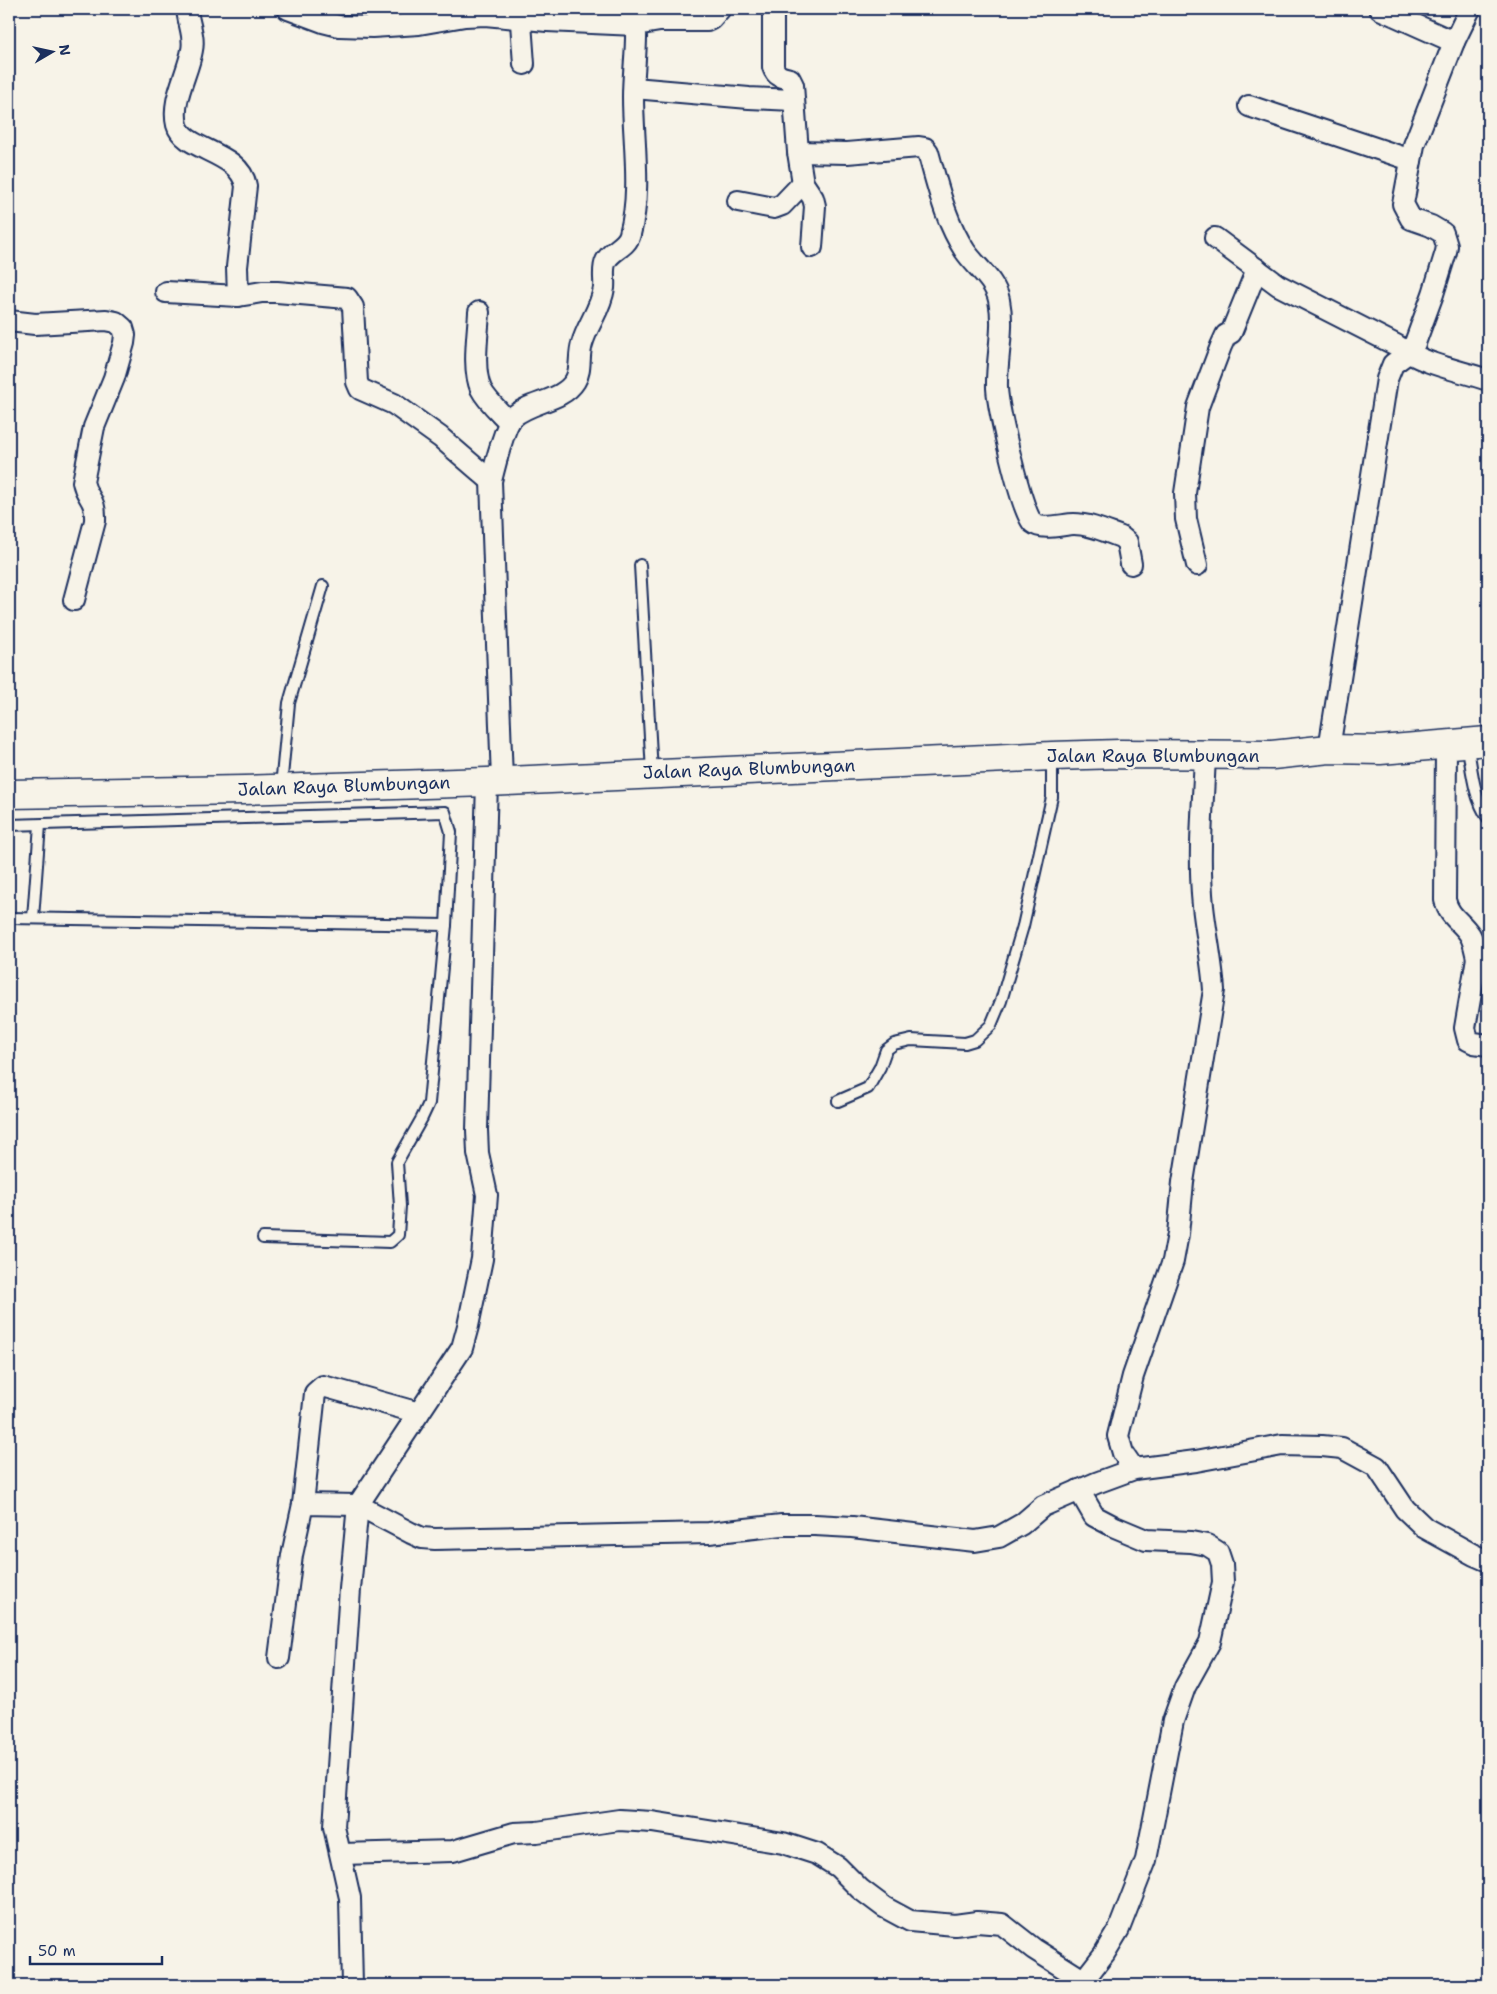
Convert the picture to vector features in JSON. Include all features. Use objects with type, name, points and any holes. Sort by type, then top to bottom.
[{"type":"main road","name":"Jalan Raya Blumbungan","points":[[9,794],[494,781],[1052,756],[1119,754],[1272,755],[1329,749],[1380,750],[1467,743]]},
{"type":"street","points":[[187,9],[192,31],[192,50],[177,105],[178,126],[182,133],[229,162],[244,176],[246,186],[237,267],[238,296]]},
{"type":"street","points":[[288,9],[339,26],[372,27],[419,24],[464,16],[520,13],[547,21],[636,17],[660,21],[706,20],[711,19],[720,9]]},
{"type":"street","points":[[773,9],[775,72],[779,76],[790,79],[803,184],[813,198],[815,206],[812,248]]},
{"type":"street","points":[[1380,9],[1454,42]]},
{"type":"street","points":[[1329,749],[1387,379],[1394,364],[1408,353],[1415,343],[1433,294],[1447,246],[1443,234],[1431,226],[1410,219],[1407,214],[1403,204],[1411,160],[1414,145],[1454,42],[1470,9]]},
{"type":"street","points":[[520,13],[524,64]]},
{"type":"street","points":[[352,1985],[350,1898],[334,1827],[334,1807],[358,1505],[462,1348],[482,1259],[486,1195],[478,1153],[477,1130],[494,781],[491,482],[509,422],[518,414],[561,394],[570,388],[576,380],[582,344],[597,312],[603,292],[605,262],[625,244],[630,235],[636,189],[634,88],[636,17]]},
{"type":"street","points":[[634,88],[793,100]]},
{"type":"street","points":[[1249,106],[1411,160]]},
{"type":"street","points":[[798,152],[847,153],[925,148],[928,152],[942,205],[965,250],[988,278],[999,299],[1001,326],[997,388],[1012,463],[1025,508],[1032,522],[1038,526],[1076,524],[1121,537],[1127,542],[1131,564]]},
{"type":"street","points":[[738,201],[774,208],[782,204],[803,184]]},
{"type":"street","points":[[1215,238],[1278,285],[1396,345],[1408,353],[1448,370],[1488,380]]},
{"type":"street","points":[[1197,565],[1186,519],[1185,493],[1198,407],[1214,369],[1221,346],[1226,335],[1231,333],[1257,270]]},
{"type":"street","points":[[166,292],[238,296],[277,292],[348,298],[353,306],[360,389],[394,404],[440,437],[491,482]]},
{"type":"street","points":[[479,312],[476,356],[478,377],[482,390],[509,422]]},
{"type":"street","points":[[9,321],[36,324],[106,320],[116,322],[123,328],[126,336],[114,378],[94,427],[83,482],[84,488],[96,508],[95,520],[74,600]]},
{"type":"street","points":[[1467,743],[1445,900],[1447,910],[1469,934],[1482,959],[1465,1028],[1468,1040],[1474,1044],[1488,1045]]},
{"type":"street","points":[[1134,1469],[1122,1454],[1118,1436],[1133,1376],[1173,1261],[1178,1234],[1183,1182],[1214,990],[1213,963],[1203,906],[1200,853],[1205,756]]},
{"type":"street","points":[[279,1658],[292,1555],[303,1504],[315,1393],[323,1386],[419,1413]]},
{"type":"street","points":[[303,1504],[358,1505],[417,1535],[435,1539],[709,1533],[782,1525],[816,1525],[852,1527],[975,1542],[999,1537],[1022,1524],[1043,1506],[1134,1469],[1196,1461],[1282,1445],[1342,1448],[1377,1467],[1405,1509],[1425,1528],[1474,1556],[1488,1561]]},
{"type":"street","points":[[341,1854],[453,1851],[514,1833],[537,1832],[619,1820],[652,1822],[774,1841],[817,1854],[838,1867],[860,1889],[884,1907],[910,1920],[955,1925],[977,1922],[1002,1924],[1034,1949],[1084,1983],[1119,1929],[1146,1860],[1173,1721],[1185,1687],[1210,1642],[1223,1582],[1222,1564],[1218,1552],[1207,1545],[1191,1542],[1146,1540],[1116,1527],[1094,1516],[1079,1490]]},
{"type":"lane","points":[[640,565],[652,773]]},
{"type":"lane","points":[[281,788],[289,704],[323,586]]},
{"type":"lane","points":[[1467,743],[1476,790],[1482,809],[1488,818]]},
{"type":"lane","points":[[838,1101],[868,1088],[880,1067],[886,1050],[894,1044],[911,1040],[965,1043],[975,1040],[991,1026],[1001,1001],[1029,898],[1052,797],[1052,756]]},
{"type":"lane","points":[[9,825],[445,812],[451,832],[446,925],[429,1103],[397,1162],[400,1206],[398,1235],[390,1242],[263,1238]]},
{"type":"lane","points":[[33,918],[40,824]]},
{"type":"lane","points":[[9,918],[166,919],[446,925]]}]
